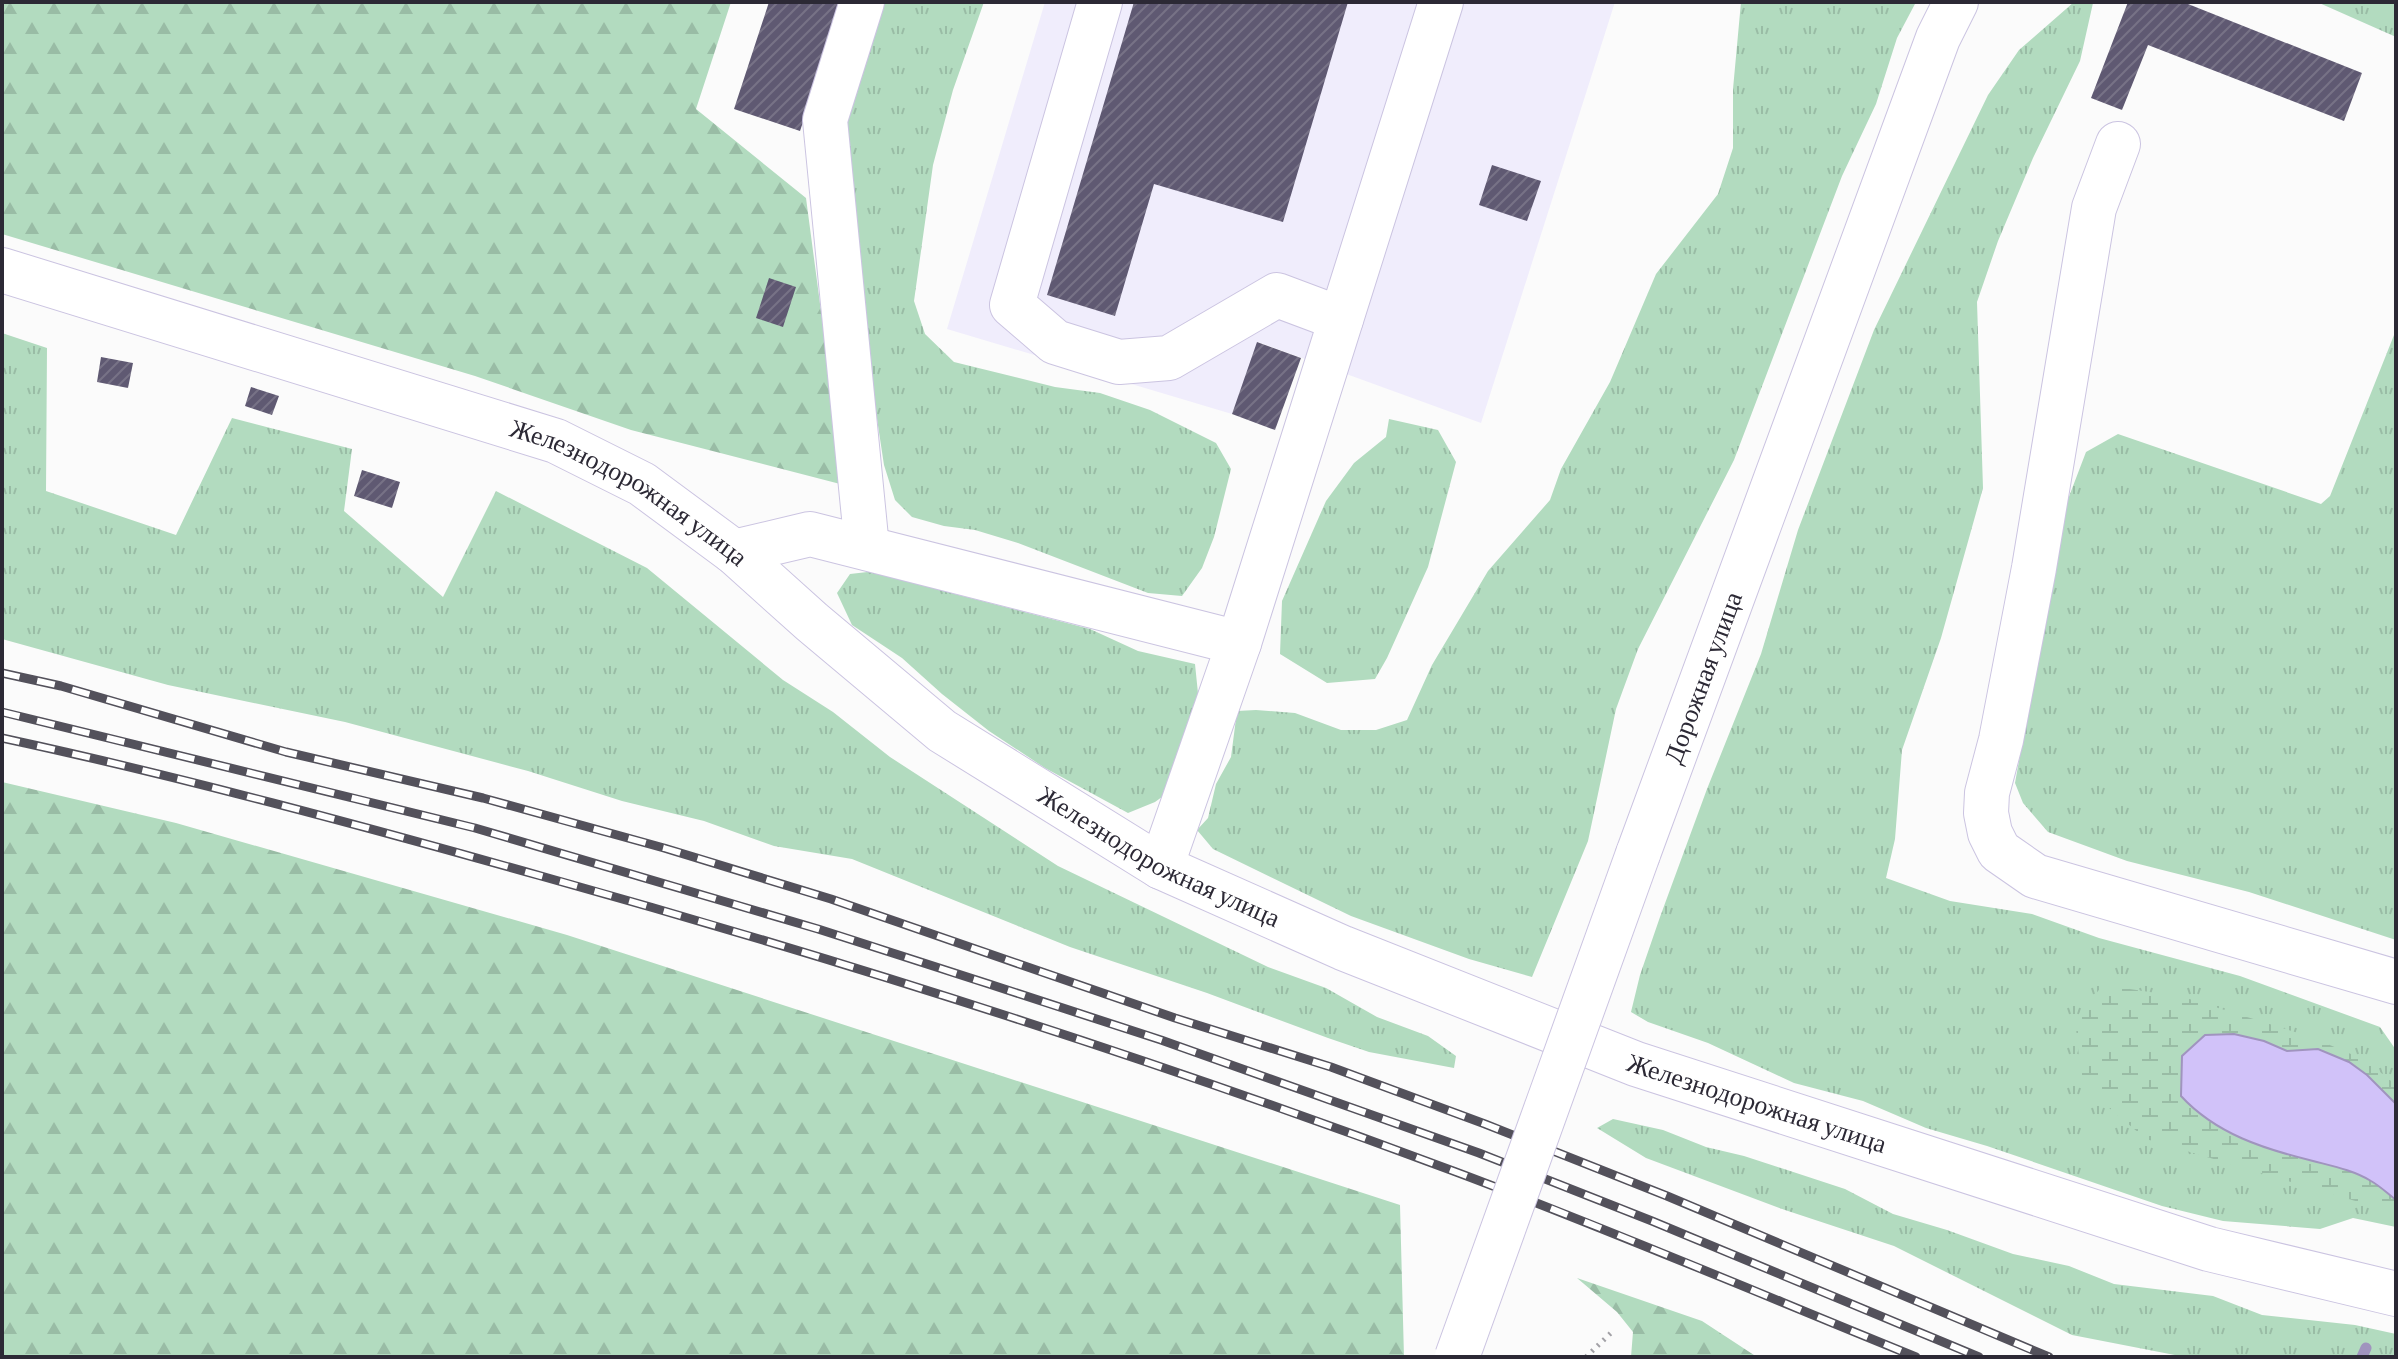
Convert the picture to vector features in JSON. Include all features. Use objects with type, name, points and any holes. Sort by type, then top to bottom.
[{"type":"main road","points":[[862,2],[825,120],[867,548]]},
{"type":"main road","points":[[1100,2],[1012,305],[1055,342],[1119,362],[1169,358],[1277,295],[1341,319]]},
{"type":"main road","points":[[1161,867],[1239,643],[1441,2]]},
{"type":"main road","name":"Дорожная улица","points":[[1457,1357],[1933,52],[1956,2]]},
{"type":"main road","points":[[2118,144],[2094,208],[2034,568],[2001,740],[1987,793],[1986,813],[1990,833],[1999,851],[2035,876],[2396,982]]},
{"type":"main road","name":"Железнодорожная улица","points":[[2,270],[556,441],[642,484],[734,552],[942,731],[1161,867],[1343,948],[1636,1064],[2209,1249],[2396,1294]]},
{"type":"main road","points":[[734,552],[810,534],[1239,643]]},
{"type":"path","points":[[1586,1357],[1614,1330]]},
{"type":"shaded area","points":[[1045,2],[1615,2],[1481,423],[1258,342],[1232,414],[947,329]]},
{"type":"shaded area","points":[[2234,1034],[2264,1041],[2287,1051],[2318,1049],[2349,1062],[2396,1104],[2396,1200],[2357,1174],[2277,1151],[2225,1130],[2181,1096],[2182,1056],[2205,1035]]},
{"type":"green space","points":[[2,2],[731,2],[696,109],[806,198],[844,485],[631,430],[475,376],[2,234]]},
{"type":"green space","points":[[882,2],[984,2],[953,90],[933,165],[914,301],[925,334],[954,362],[1055,387],[1100,393],[1150,410],[1216,443],[1231,469],[1214,537],[1202,568],[1182,596],[1148,593],[1018,543],[912,517],[895,500],[884,465],[841,181],[852,74]]},
{"type":"green space","points":[[1741,2],[1916,2],[1897,38],[1876,104],[1842,176],[1734,460],[1638,649],[1616,709],[1588,841],[1532,977],[1469,959],[1351,916],[1213,849],[1197,830],[1208,818],[1216,784],[1231,757],[1237,711],[1295,713],[1341,730],[1376,730],[1407,720],[1432,665],[1488,571],[1550,500],[1561,469],[1610,382],[1656,274],[1718,194],[1733,148],[1733,89]]},
{"type":"green space","points":[[2074,2],[2093,3],[2080,61],[2033,158],[1998,241],[1977,302],[1983,488],[1941,638],[1902,750],[1895,839],[1886,878],[1950,901],[2032,914],[2099,938],[2240,976],[2380,1027],[2396,1050],[2396,1227],[2353,1218],[2320,1229],[2223,1221],[2162,1206],[1926,1128],[1863,1101],[1794,1083],[1631,1012],[1660,917],[1761,654],[1798,530],[1874,330],[1988,95],[2019,50]]},
{"type":"green space","points":[[2317,2],[2396,2],[2396,37]]},
{"type":"green space","points":[[2396,330],[2396,940],[2249,892],[2127,861],[2048,832],[2023,803],[2015,783],[2065,507],[2086,452],[2118,434],[2321,504],[2330,496]]},
{"type":"green space","points":[[2,333],[47,348],[46,491],[176,535],[232,418],[352,449],[344,511],[443,597],[496,491],[647,568],[783,680],[833,712],[890,757],[1058,866],[1268,967],[1326,988],[1377,1017],[1428,1036],[1456,1056],[1454,1068],[1369,1052],[1328,1038],[1070,947],[852,859],[774,846],[704,821],[622,801],[528,771],[345,722],[168,685],[2,639]]},
{"type":"green space","points":[[1389,419],[1438,430],[1456,462],[1428,567],[1375,679],[1327,683],[1280,654],[1282,601],[1326,501],[1354,463],[1386,437]]},
{"type":"green space","points":[[885,570],[955,594],[1090,629],[1138,651],[1195,664],[1200,713],[1166,794],[1128,813],[1045,768],[989,731],[902,658],[852,625],[837,593],[850,574]]},
{"type":"green space","points":[[2,782],[176,823],[567,935],[1400,1205],[1404,1357],[2,1357]]},
{"type":"green space","points":[[2103,985],[2183,997],[2311,1037],[2365,1060],[2396,1085],[2396,1213],[2146,1139],[2082,1085],[2075,1019]]},
{"type":"green space","points":[[1613,1119],[1663,1130],[1706,1147],[1845,1189],[1893,1214],[2013,1254],[2069,1266],[2114,1284],[2213,1296],[2262,1315],[2355,1325],[2396,1334],[2396,1357],[2185,1357],[2072,1335],[1894,1246],[1785,1210],[1646,1158],[1597,1128]]},
{"type":"green space","points":[[1577,1278],[1702,1321],[1757,1357],[1631,1357],[1633,1332],[1617,1312]]},
{"type":"building","points":[[769,2],[843,2],[800,131],[734,109]]},
{"type":"building","points":[[1134,2],[1348,2],[1283,222],[1154,184],[1115,316],[1047,295]]},
{"type":"building","points":[[2128,2],[2183,2],[2362,73],[2344,121],[2148,45],[2122,110],[2091,98]]},
{"type":"building","points":[[1492,165],[1541,181],[1527,221],[1479,205]]},
{"type":"building","points":[[769,278],[796,287],[783,327],[756,318]]},
{"type":"building","points":[[1257,342],[1301,358],[1275,430],[1232,414]]},
{"type":"building","points":[[101,357],[133,363],[128,388],[97,382]]},
{"type":"building","points":[[251,387],[279,396],[272,415],[245,406]]},
{"type":"building","points":[[362,470],[400,482],[392,508],[354,496]]},
{"type":"waterway","points":[[2362,1357],[2366,1348]]},
{"type":"railway","points":[[2,673],[61,686],[286,752],[483,798],[664,848],[831,899],[1175,1018],[1331,1067],[1485,1124],[1667,1196],[2049,1357]]},
{"type":"railway","points":[[2,712],[475,828],[818,929],[1161,1040],[1479,1153],[1979,1357]]},
{"type":"railway","points":[[2,738],[205,786],[474,857],[772,943],[1002,1014],[1456,1172],[1916,1357]]}]
